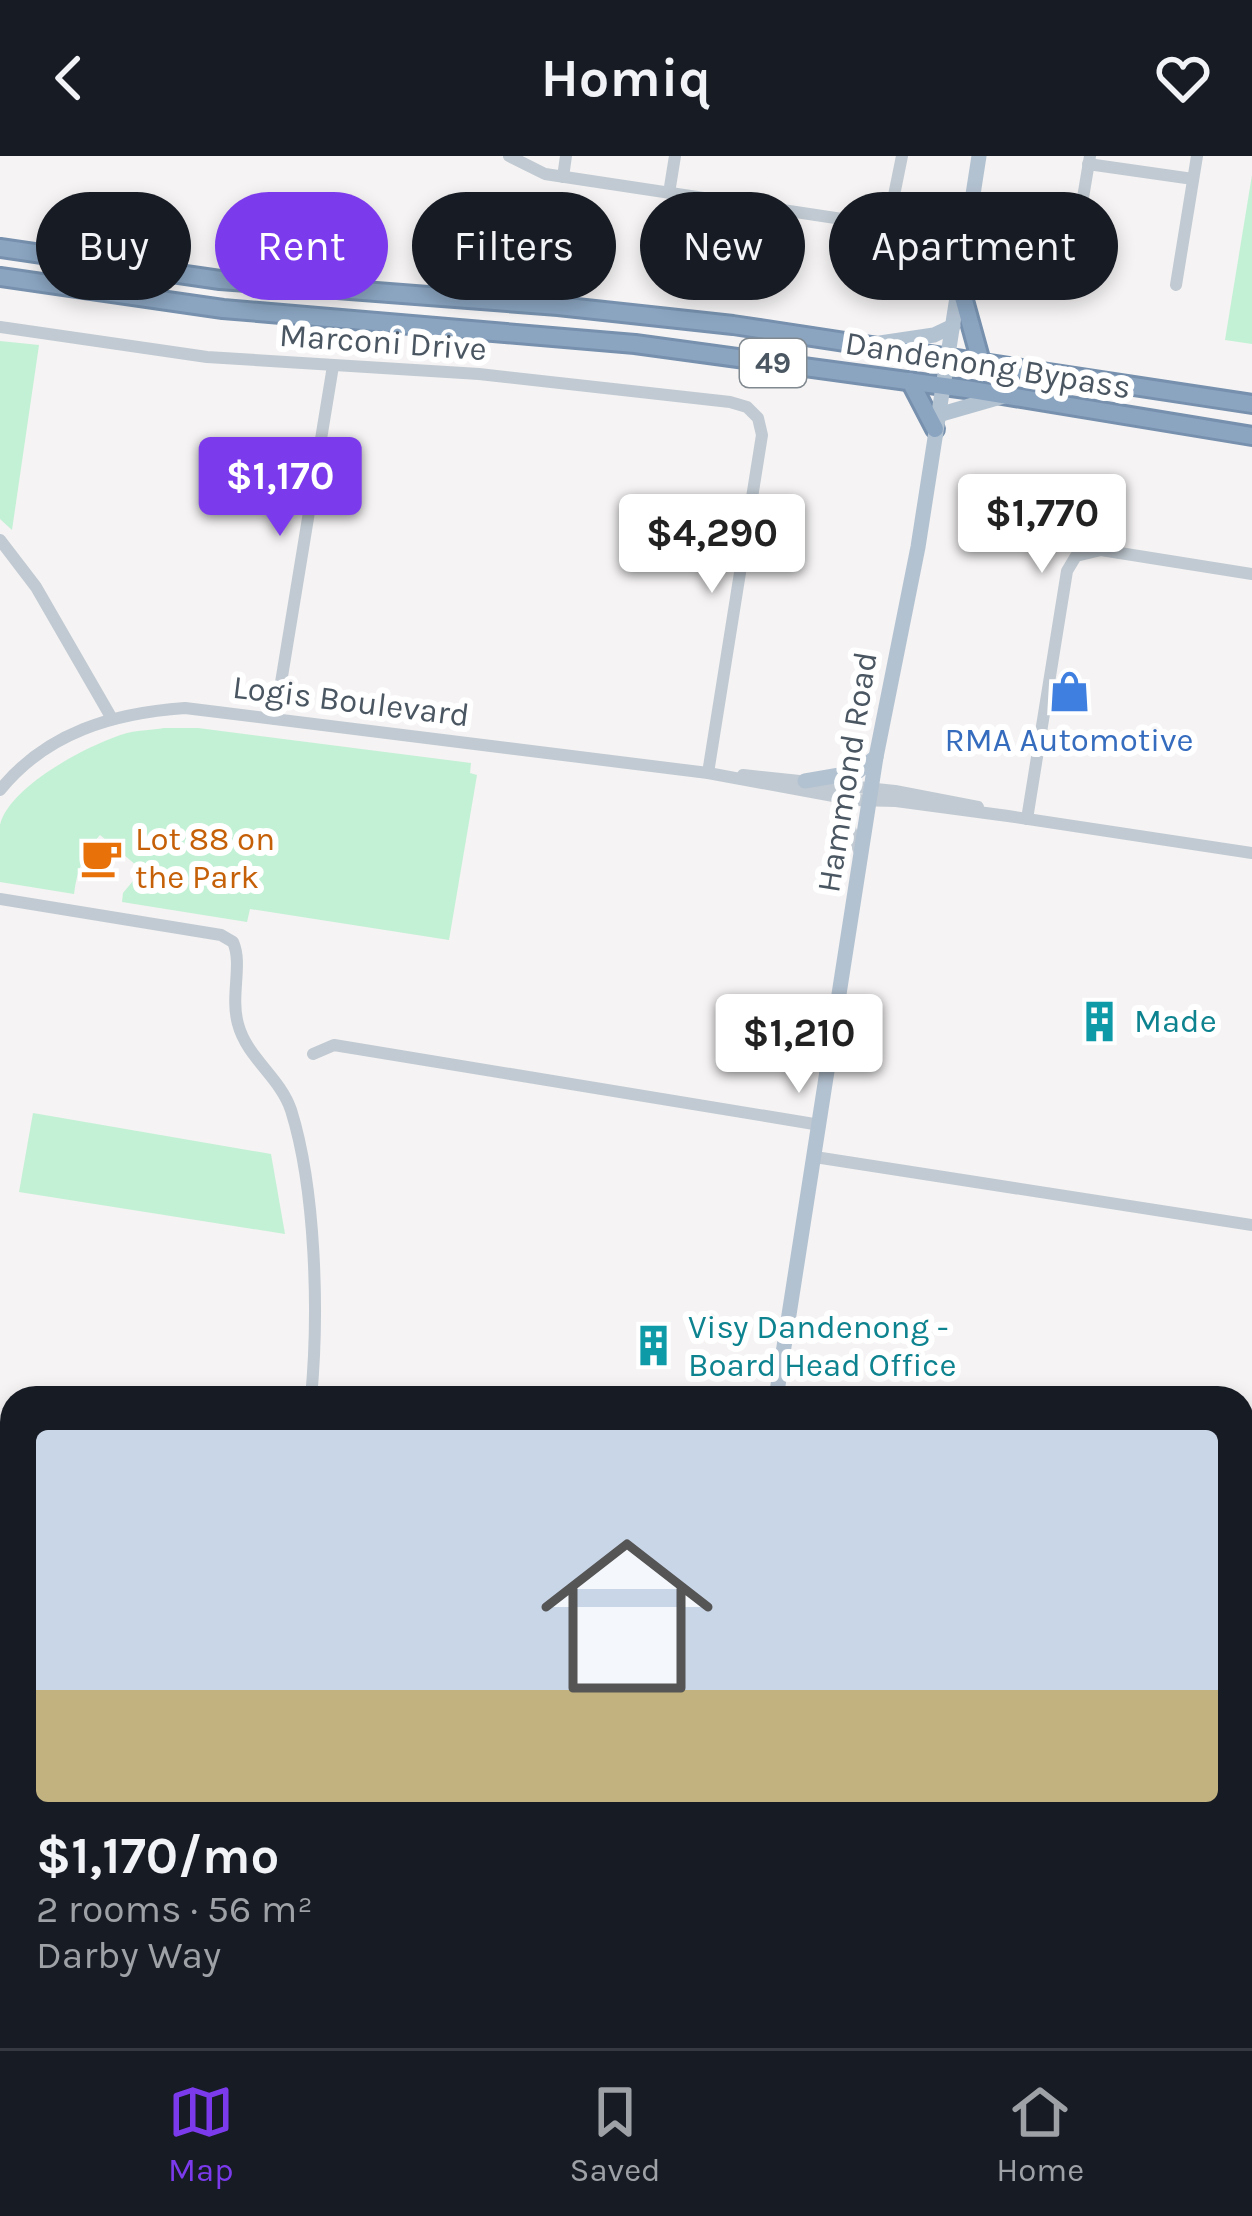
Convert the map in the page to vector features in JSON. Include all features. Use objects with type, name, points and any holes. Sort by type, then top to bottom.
[{"type":"highway","name":"Dandenong Bypass","points":[[0,248],[220,280],[632,313],[868,344],[1252,404]]},
{"type":"highway","name":"Dandenong Bypass","points":[[0,277],[224,310],[635,344],[943,385],[1252,436]]},
{"type":"highway","points":[[964,300],[981,362]]},
{"type":"highway","points":[[910,381],[936,422]]},
{"type":"main road","name":"Hammond Road","points":[[974,192],[979,156]]},
{"type":"main road","name":"Hammond Road","points":[[778,1386],[876,758],[918,547],[958,300]]},
{"type":"main road","points":[[868,344],[922,338],[953,326]]},
{"type":"main road","points":[[936,422],[1006,395]]},
{"type":"main road","points":[[805,781],[857,772],[876,758]]},
{"type":"street","points":[[509,156],[534,171],[662,192]]},
{"type":"street","points":[[562,177],[566,156]]},
{"type":"street","points":[[669,192],[675,156]]},
{"type":"street","points":[[805,213],[879,224],[890,215],[902,156]]},
{"type":"street","points":[[1176,285],[1197,156]]},
{"type":"street","points":[[1084,192],[1089,160],[1193,179]]},
{"type":"street","name":"Marconi Drive","points":[[0,327],[207,357],[479,374],[747,406],[758,418],[762,435],[713,774]]},
{"type":"street","points":[[275,719],[333,366]]},
{"type":"street","points":[[0,540],[35,587],[111,717]]},
{"type":"street","points":[[1027,819],[1067,571],[1076,556],[1101,550],[1252,574]]},
{"type":"street","name":"Logis Boulevard","points":[[3,781],[58,741],[111,717],[185,708],[713,774],[836,797],[872,795]]},
{"type":"street","name":"Logis Boulevard","points":[[713,774],[767,775],[872,795]]},
{"type":"street","points":[[872,795],[1252,853]]},
{"type":"street","points":[[836,797],[845,808],[863,858]]},
{"type":"street","points":[[0,899],[221,935],[233,942],[237,953],[232,997],[239,1029],[253,1055],[281,1088],[297,1136],[313,1273],[311,1386]]},
{"type":"street","points":[[313,1054],[334,1045],[820,1125]]},
{"type":"street","points":[[815,1157],[1252,1225]]},
{"type":"green space","points":[[1252,175],[1252,344],[1225,340]]},
{"type":"green space","points":[[0,341],[39,345],[12,530],[0,519]]},
{"type":"green space","points":[[198,728],[471,763],[470,773],[477,775],[449,940],[250,909],[247,922],[122,902],[123,893],[142,870],[100,835],[82,862],[74,894],[0,882],[0,825],[19,796],[53,768],[93,746],[127,733]]},
{"type":"green space","points":[[33,1113],[271,1154],[285,1234],[19,1192]]},
{"type":"place","name":"RMA Automotive","points":[[1069,692]]},
{"type":"place","name":"Lot 88 on the Park","points":[[101,858]]},
{"type":"place","name":"Made","points":[[1100,1021]]},
{"type":"place","name":"Visy Dandenong - Board Head Office","points":[[654,1346]]}]
